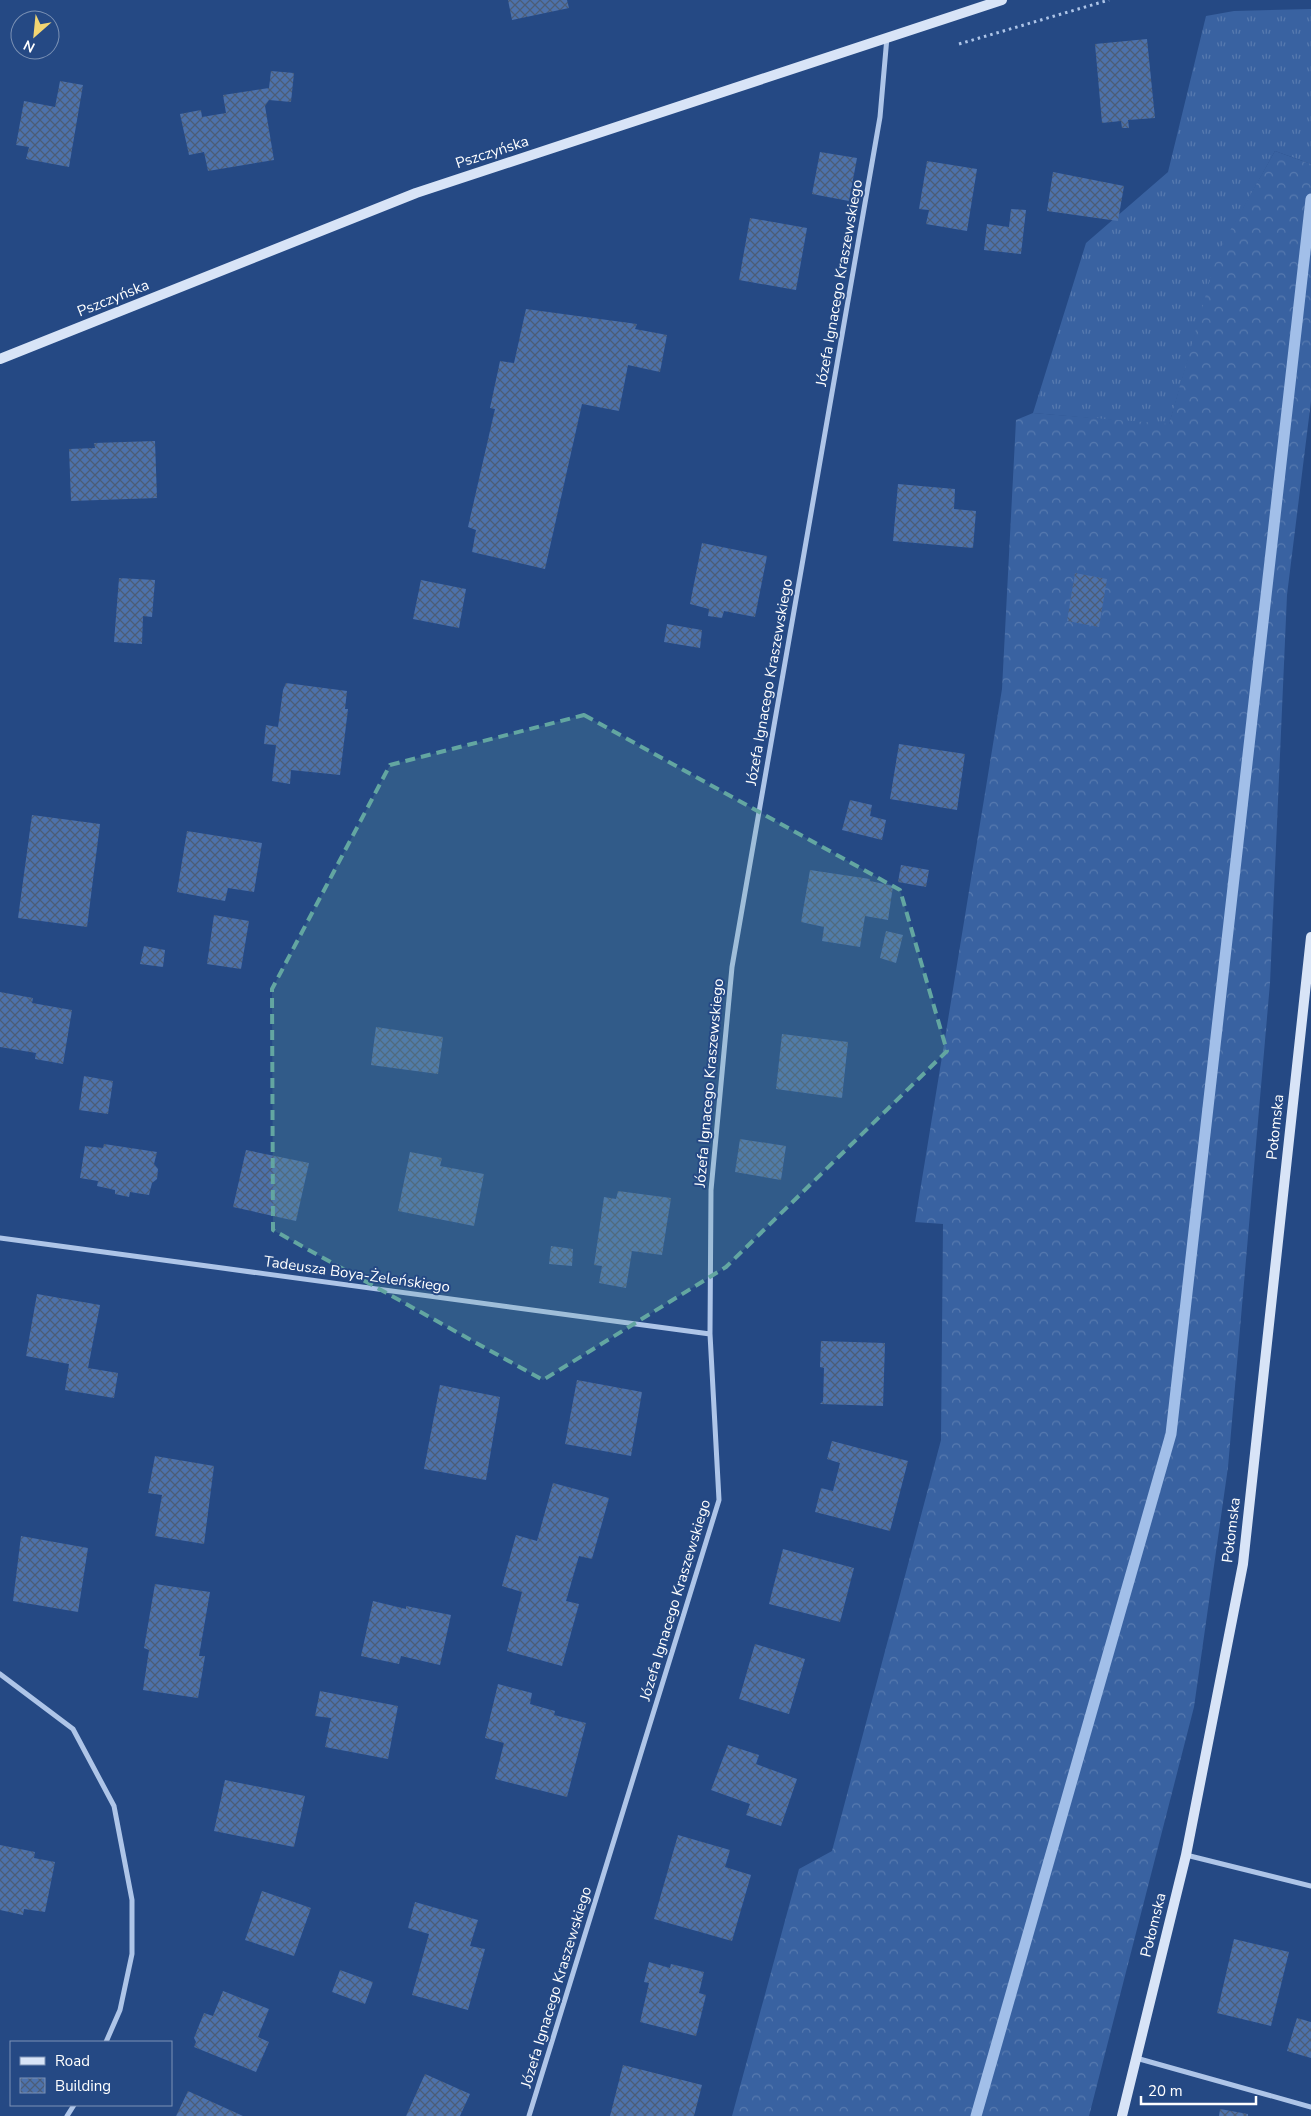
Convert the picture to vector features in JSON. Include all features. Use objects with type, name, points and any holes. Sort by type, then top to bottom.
[{"type":"street","name":"Pszczyńska","points":[[0,359],[416,193],[887,36],[1002,0]]},
{"type":"street","name":"Józefa Ignacego Kraszewskiego","points":[[529,2116],[719,1500],[710,1334],[711,1190],[732,967],[880,117],[887,36]]},
{"type":"street","name":"Połomska","points":[[1122,2116],[1186,1855],[1243,1564],[1311,943]]},
{"type":"street","name":"Tadeusza Boya-Żeleńskiego","points":[[0,1238],[710,1334]]},
{"type":"street","points":[[0,1674],[73,1729],[114,1806],[132,1900],[132,1954],[120,2010],[106,2041]]},
{"type":"street","points":[[1186,1855],[1311,1886]]},
{"type":"street","points":[[1135,2058],[1311,2107]]},
{"type":"path","points":[[950,46],[1109,0]]},
{"type":"highlighted area","points":[[584,715],[900,890],[947,1051],[726,1267],[543,1380],[273,1230],[272,989],[390,765]]},
{"type":"green space","points":[[1311,9],[1311,164],[1275,151],[1219,252],[1169,425],[1033,413],[1086,243],[1168,172],[1206,16],[1234,11]]},
{"type":"green space","points":[[1275,151],[1311,164],[1311,401],[1287,595],[1270,983],[1228,1467],[1194,1707],[1089,2116],[732,2116],[799,1869],[832,1851],[941,1440],[943,1224],[915,1222],[1002,689],[1016,420],[1033,413],[1169,424],[1218,252]]},
{"type":"building","points":[[508,0],[567,0],[569,8],[512,20]]},
{"type":"building","points":[[1147,39],[1155,118],[1128,120],[1129,128],[1122,128],[1121,121],[1102,123],[1095,44]]},
{"type":"building","points":[[271,71],[294,73],[291,102],[269,100],[265,106],[274,160],[208,171],[204,152],[189,155],[180,114],[201,110],[202,117],[226,113],[223,95],[269,88]]},
{"type":"building","points":[[60,81],[83,85],[69,167],[26,159],[29,147],[16,145],[24,101],[55,107]]},
{"type":"building","points":[[820,152],[857,158],[849,201],[812,194]]},
{"type":"building","points":[[927,161],[977,169],[967,231],[926,224],[929,210],[919,209]]},
{"type":"building","points":[[1053,172],[1124,186],[1118,221],[1047,211]]},
{"type":"building","points":[[1011,209],[1026,210],[1021,254],[984,250],[987,224],[1009,227]]},
{"type":"building","points":[[750,218],[807,228],[796,290],[739,280]]},
{"type":"building","points":[[526,309],[637,324],[635,329],[667,335],[660,372],[628,365],[619,411],[582,404],[545,569],[472,552],[476,530],[468,527],[495,409],[490,408],[500,361],[514,363]]},
{"type":"building","points":[[155,441],[157,498],[71,501],[69,449],[95,448],[94,443]]},
{"type":"building","points":[[898,484],[955,489],[954,509],[976,511],[973,548],[893,541]]},
{"type":"building","points":[[702,543],[767,556],[755,617],[724,611],[722,618],[708,616],[709,609],[690,604]]},
{"type":"building","points":[[1075,573],[1107,579],[1099,627],[1067,621]]},
{"type":"building","points":[[119,578],[155,580],[152,617],[143,616],[142,644],[114,642]]},
{"type":"building","points":[[421,580],[466,589],[459,628],[413,619]]},
{"type":"building","points":[[667,624],[702,630],[700,648],[664,642]]},
{"type":"building","points":[[286,683],[347,691],[345,709],[348,709],[340,775],[291,770],[290,784],[272,781],[276,745],[264,744],[266,725],[278,727],[283,690]]},
{"type":"building","points":[[899,744],[965,754],[957,810],[890,799]]},
{"type":"building","points":[[850,800],[872,805],[870,816],[886,820],[882,840],[842,830]]},
{"type":"building","points":[[32,815],[100,824],[87,927],[18,918]]},
{"type":"building","points":[[187,831],[262,843],[254,892],[228,888],[225,901],[177,892]]},
{"type":"building","points":[[901,865],[929,870],[926,887],[898,882]]},
{"type":"building","points":[[810,870],[870,879],[870,881],[893,886],[888,920],[865,916],[860,947],[822,941],[824,927],[801,922]]},
{"type":"building","points":[[214,915],[249,921],[241,969],[207,964]]},
{"type":"building","points":[[886,931],[903,935],[896,963],[880,958]]},
{"type":"building","points":[[144,946],[165,950],[163,967],[140,964]]},
{"type":"building","points":[[0,992],[33,998],[32,1003],[72,1010],[63,1064],[35,1059],[36,1053],[0,1047]]},
{"type":"building","points":[[376,1027],[443,1037],[438,1074],[371,1065]]},
{"type":"building","points":[[782,1034],[848,1042],[842,1098],[776,1089]]},
{"type":"building","points":[[84,1076],[113,1081],[108,1114],[79,1110]]},
{"type":"building","points":[[740,1139],[786,1146],[781,1180],[735,1172]]},
{"type":"building","points":[[104,1144],[157,1152],[154,1164],[158,1169],[157,1179],[152,1183],[149,1195],[130,1192],[129,1197],[115,1194],[115,1190],[97,1186],[98,1181],[80,1178],[85,1146],[103,1148]]},
{"type":"building","points":[[246,1150],[309,1163],[296,1221],[233,1207]]},
{"type":"building","points":[[410,1152],[442,1158],[440,1166],[484,1174],[474,1226],[398,1211]]},
{"type":"building","points":[[618,1191],[671,1198],[662,1255],[632,1251],[626,1288],[599,1283],[602,1266],[594,1265],[604,1197],[616,1199]]},
{"type":"building","points":[[551,1246],[573,1249],[572,1266],[549,1264]]},
{"type":"building","points":[[37,1294],[100,1305],[88,1368],[118,1373],[114,1398],[65,1390],[69,1364],[26,1356]]},
{"type":"building","points":[[821,1341],[885,1343],[883,1406],[820,1404],[823,1401],[824,1368],[820,1367]]},
{"type":"building","points":[[577,1380],[642,1392],[631,1456],[565,1444]]},
{"type":"building","points":[[440,1385],[500,1397],[486,1480],[424,1469]]},
{"type":"building","points":[[832,1441],[908,1461],[890,1531],[815,1512],[821,1488],[833,1491],[840,1463],[827,1459]]},
{"type":"building","points":[[155,1456],[214,1466],[204,1544],[155,1536],[162,1495],[148,1493]]},
{"type":"building","points":[[553,1483],[609,1498],[592,1559],[579,1556],[566,1601],[579,1604],[562,1666],[507,1651],[522,1592],[502,1586],[516,1535],[537,1541]]},
{"type":"building","points":[[21,1536],[88,1548],[78,1612],[13,1601]]},
{"type":"building","points":[[783,1549],[854,1568],[840,1622],[769,1604]]},
{"type":"building","points":[[155,1584],[210,1592],[199,1656],[205,1656],[198,1698],[143,1690],[149,1650],[144,1648]]},
{"type":"building","points":[[373,1601],[406,1609],[406,1606],[451,1615],[440,1665],[401,1656],[399,1664],[361,1656]]},
{"type":"building","points":[[755,1644],[805,1659],[789,1714],[739,1699]]},
{"type":"building","points":[[498,1684],[532,1693],[530,1704],[555,1711],[554,1715],[586,1723],[567,1797],[495,1779],[504,1743],[485,1738]]},
{"type":"building","points":[[320,1691],[398,1706],[388,1759],[325,1747],[331,1718],[315,1716]]},
{"type":"building","points":[[728,1745],[759,1755],[756,1764],[797,1779],[781,1826],[746,1815],[750,1804],[711,1790]]},
{"type":"building","points":[[225,1780],[305,1796],[294,1847],[214,1831]]},
{"type":"building","points":[[678,1835],[730,1850],[725,1867],[751,1875],[732,1941],[654,1919]]},
{"type":"building","points":[[0,1845],[35,1852],[34,1858],[55,1862],[45,1912],[24,1909],[23,1915],[0,1910]]},
{"type":"building","points":[[262,1891],[311,1908],[294,1956],[245,1940]]},
{"type":"building","points":[[415,1902],[478,1920],[470,1946],[485,1949],[468,2010],[412,1995],[429,1934],[408,1928]]},
{"type":"building","points":[[1234,1939],[1289,1952],[1271,2026],[1217,2013]]},
{"type":"building","points":[[649,1962],[670,1968],[671,1964],[704,1972],[699,1993],[706,1995],[696,2036],[640,2022],[649,1983],[644,1982]]},
{"type":"building","points":[[340,1970],[373,1982],[365,2004],[332,1992]]},
{"type":"building","points":[[223,1991],[269,2009],[258,2037],[269,2042],[256,2072],[194,2047],[196,2042],[194,2038],[204,2013],[213,2016]]},
{"type":"building","points":[[1297,2018],[1311,2022],[1311,2058],[1287,2051]]},
{"type":"building","points":[[623,2065],[702,2085],[694,2116],[610,2116]]},
{"type":"building","points":[[425,2074],[470,2094],[460,2116],[406,2116]]},
{"type":"building","points":[[188,2091],[243,2116],[176,2116]]},
{"type":"building","points":[[1220,2109],[1248,2114],[1248,2116],[1219,2116]]},
{"type":"waterway","points":[[976,2116],[1171,1434],[1311,199]]}]
